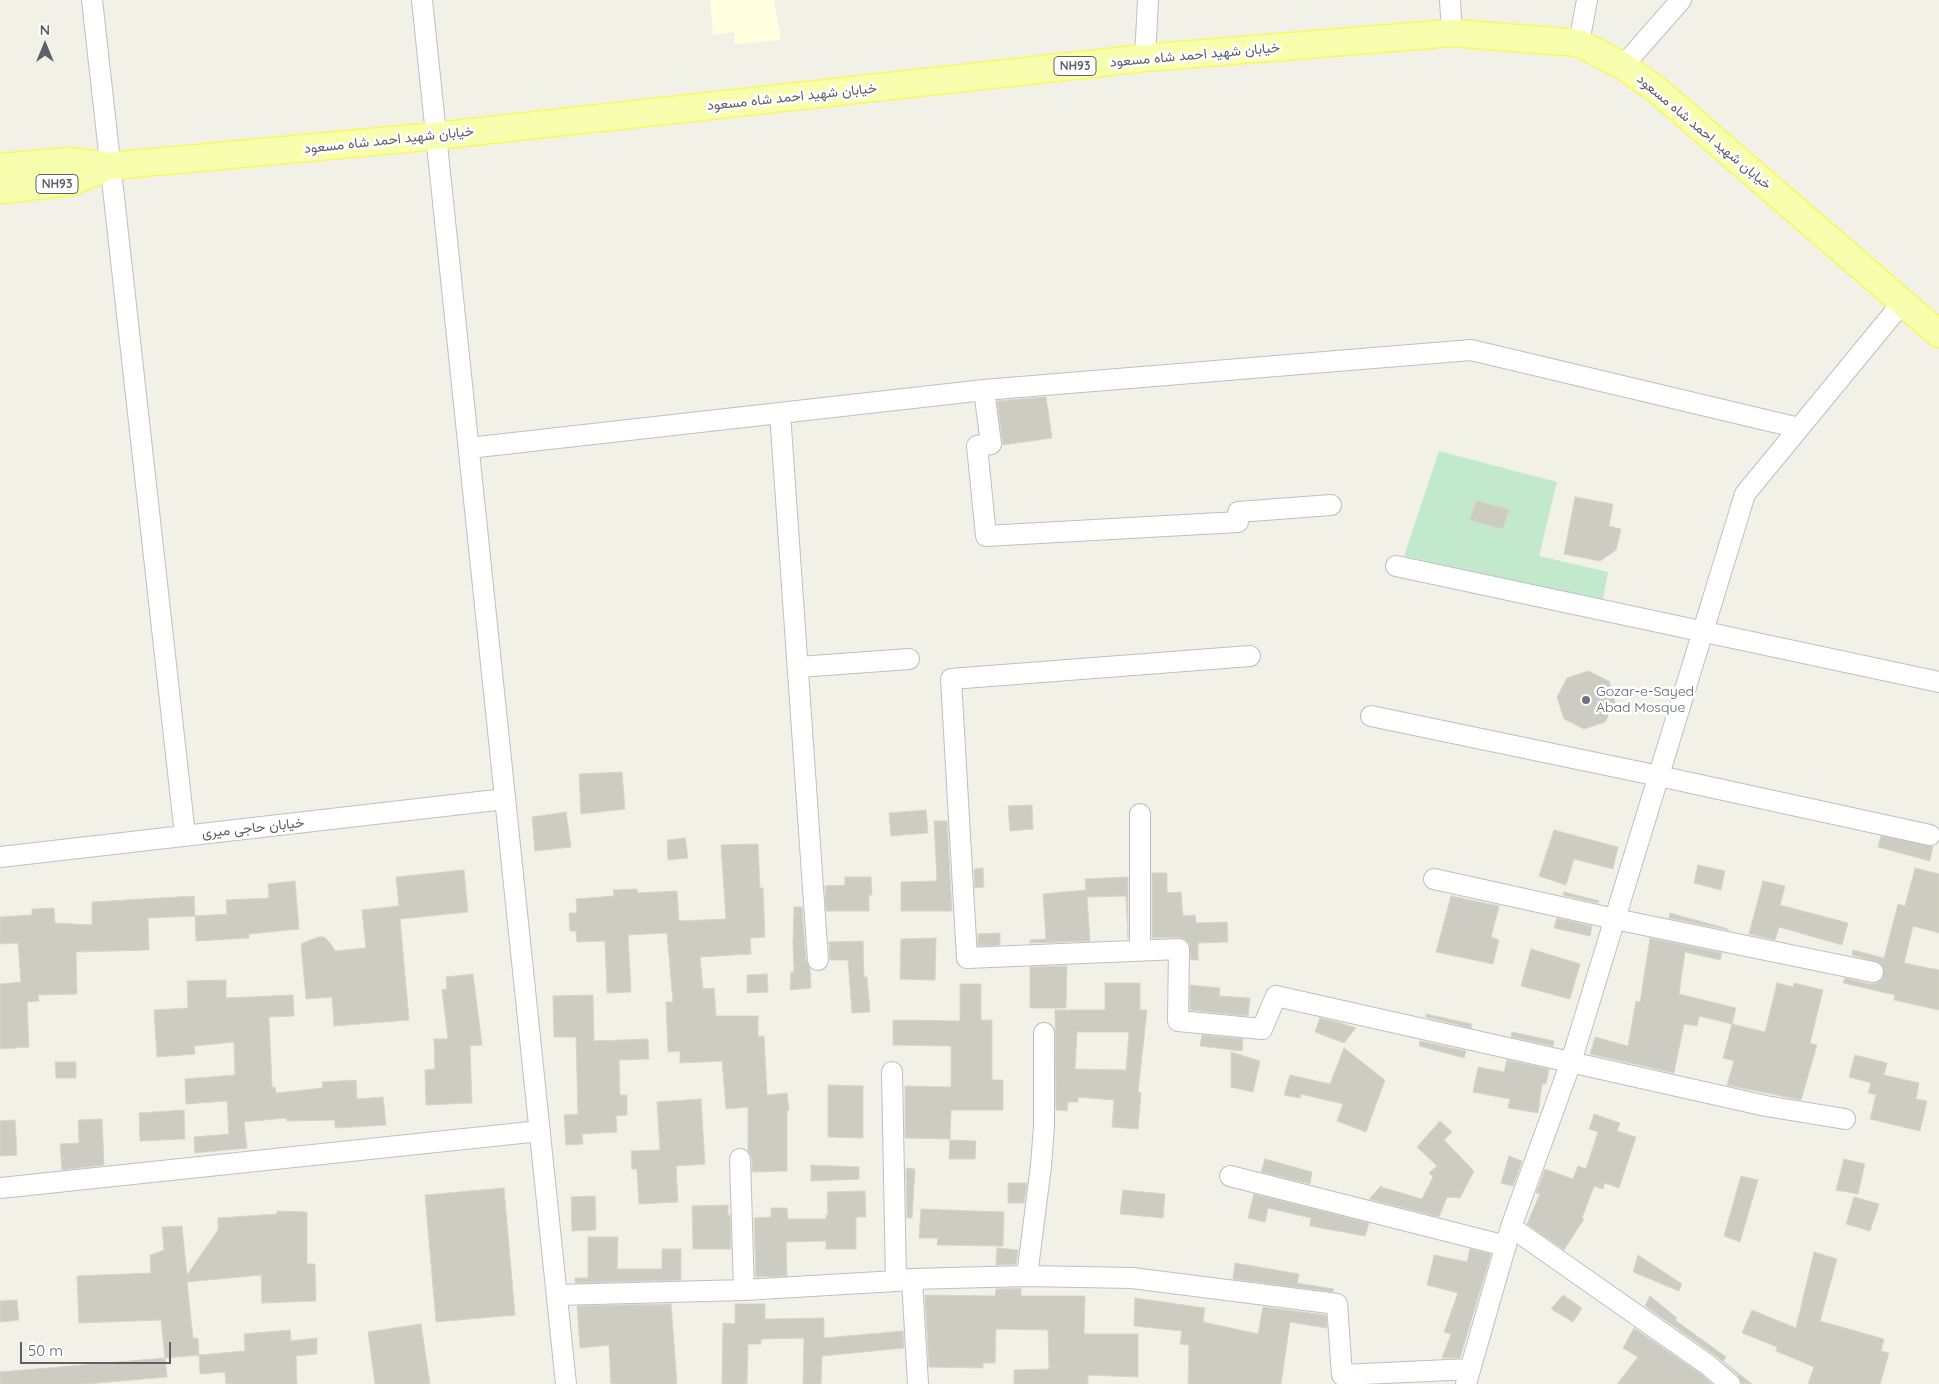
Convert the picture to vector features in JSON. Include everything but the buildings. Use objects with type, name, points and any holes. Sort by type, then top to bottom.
[{"type":"main road","name":"خیابان شهید احمد شاه مسعود","points":[[0,167],[69,161],[111,166],[436,136],[1145,58],[1452,33],[1579,43],[1623,66],[1657,90],[1939,334]]},
{"type":"main road","name":"خیابان شهید احمد شاه مسعود","points":[[0,190],[71,182],[111,166]]},
{"type":"street","points":[[92,0],[185,835]]},
{"type":"street","points":[[422,0],[566,1384]]},
{"type":"street","points":[[1145,58],[1148,0]]},
{"type":"street","points":[[1450,0],[1452,33]]},
{"type":"street","points":[[1579,43],[1587,0]]},
{"type":"street","points":[[1623,66],[1681,0]]},
{"type":"street","points":[[557,1295],[744,1290],[904,1280],[1027,1276],[1132,1278],[1337,1304],[1342,1375],[1468,1377],[1508,1236],[1571,1062],[1745,494],[1902,303]]},
{"type":"street","points":[[469,448],[984,390],[1471,350],[1799,428]]},
{"type":"street","points":[[984,390],[991,444],[977,446],[986,536],[1238,522],[1238,512],[1331,505]]},
{"type":"street","points":[[780,412],[818,960]]},
{"type":"street","points":[[1396,566],[1939,682]]},
{"type":"street","points":[[1250,656],[951,679],[967,958],[1179,949],[1178,1021],[1262,1029],[1276,996],[1766,1106],[1845,1118]]},
{"type":"street","points":[[799,666],[909,660]]},
{"type":"street","points":[[1371,716],[1930,835]]},
{"type":"street","name":"خیابان حاجی میری","points":[[0,857],[505,799]]},
{"type":"street","points":[[1140,814],[1140,950]]},
{"type":"street","points":[[1434,879],[1615,920],[1872,972]]},
{"type":"street","points":[[1027,1276],[1042,1158],[1044,1034]]},
{"type":"street","points":[[892,1072],[904,1280],[918,1384]]},
{"type":"street","points":[[0,1188],[540,1131]]},
{"type":"street","points":[[740,1159],[744,1290]]},
{"type":"street","points":[[1230,1176],[1508,1236],[1708,1365],[1730,1384]]},
{"type":"shaded area","points":[[710,0],[774,0],[781,40],[734,44],[734,32],[713,35]]},
{"type":"shaded area","points":[[1439,451],[1557,482],[1539,556],[1608,572],[1602,603],[1404,556]]},
{"type":"place","name":"Gozar-e-Sayed Abad Mosque","points":[[1586,700]]}]
